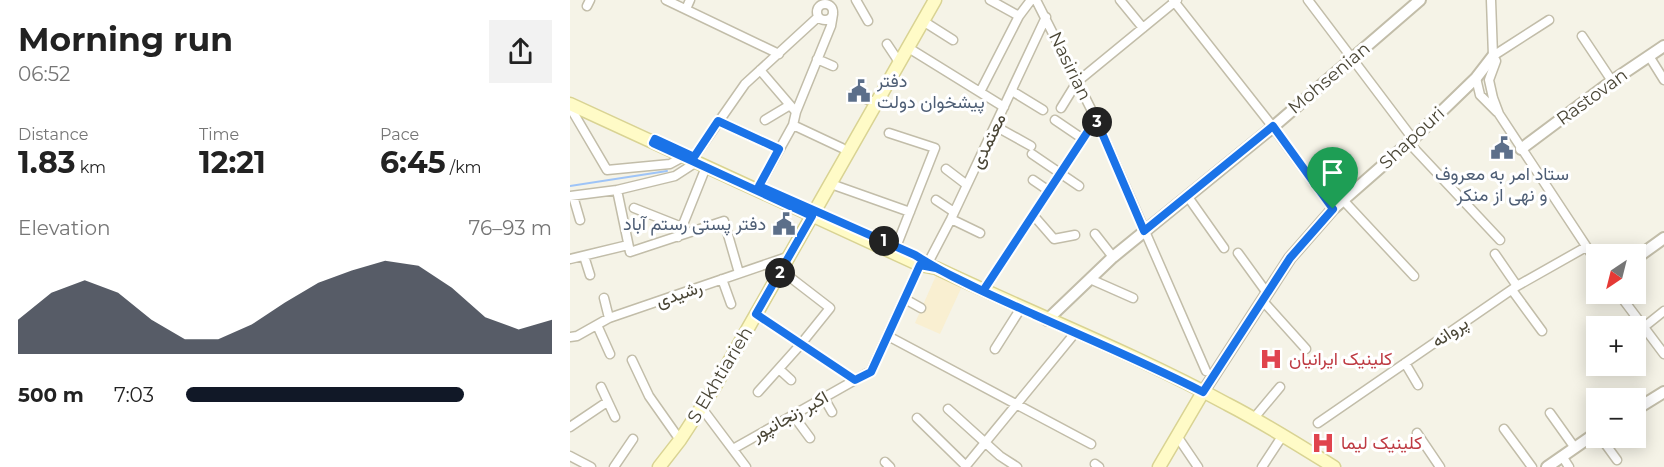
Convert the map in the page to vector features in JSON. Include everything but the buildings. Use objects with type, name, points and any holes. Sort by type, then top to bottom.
[{"type":"main road","name":"S Ekhtiarieh","points":[[659,467],[701,407],[791,256],[935,0]]},
{"type":"main road","points":[[570,99],[694,161]]},
{"type":"main road","points":[[570,105],[1146,363],[1254,418],[1334,467]]},
{"type":"main road","points":[[666,149],[670,164]]},
{"type":"main road","points":[[814,214],[896,247],[928,266]]},
{"type":"main road","points":[[1159,467],[1203,392]]},
{"type":"street","points":[[666,0],[779,54]]},
{"type":"street","points":[[686,9],[690,0]]},
{"type":"street","points":[[856,0],[868,21]]},
{"type":"street","points":[[990,0],[1019,16]]},
{"type":"street","points":[[980,92],[1019,16],[1031,0]]},
{"type":"street","name":"Nasirian","points":[[1036,0],[1096,119],[1206,371]]},
{"type":"street","points":[[1120,0],[1143,28]]},
{"type":"street","points":[[1308,0],[1353,58],[1411,141],[1500,240]]},
{"type":"street","name":"Mohsenian","points":[[1047,320],[1113,257],[1273,126],[1420,0]]},
{"type":"street","points":[[1491,0],[1493,56],[1496,61],[1489,80],[1499,114],[1586,247]]},
{"type":"street","points":[[1061,108],[1077,82],[1175,1],[1273,126],[1333,209]]},
{"type":"street","points":[[758,188],[793,125],[796,112],[831,26],[833,14],[833,9],[831,2],[819,6],[816,11],[818,17],[825,20],[830,19],[833,14]]},
{"type":"street","points":[[678,237],[694,161],[718,121],[745,84],[818,17]]},
{"type":"street","name":"معتمدی","points":[[928,266],[1046,17]]},
{"type":"street","points":[[1493,56],[1549,20]]},
{"type":"street","points":[[923,21],[953,40]]},
{"type":"street","points":[[1582,36],[1612,81]]},
{"type":"street","points":[[887,44],[899,62]]},
{"type":"street","name":"Rastovan","points":[[1521,149],[1612,81],[1664,46]]},
{"type":"street","points":[[908,48],[1004,107]]},
{"type":"street","name":"Shapouri","points":[[1203,392],[1290,258],[1333,209],[1411,141],[1476,78],[1493,56]]},
{"type":"street","points":[[1648,56],[1664,80]]},
{"type":"street","points":[[817,59],[832,66]]},
{"type":"street","points":[[760,70],[796,112]]},
{"type":"street","points":[[1489,80],[1476,78],[1480,95],[1499,114]]},
{"type":"street","points":[[1012,91],[1043,110]]},
{"type":"street","points":[[853,94],[877,102]]},
{"type":"street","points":[[570,105],[607,170],[694,161]]},
{"type":"street","points":[[765,120],[790,105]]},
{"type":"street","points":[[983,291],[1096,119]]},
{"type":"street","points":[[1055,120],[1083,139]]},
{"type":"street","points":[[718,121],[779,149]]},
{"type":"street","points":[[793,125],[842,148]]},
{"type":"street","points":[[995,126],[1080,186]]},
{"type":"street","points":[[889,134],[935,148],[896,247]]},
{"type":"street","points":[[580,220],[572,196],[675,176],[694,161]]},
{"type":"street","points":[[946,169],[967,186]]},
{"type":"street","points":[[1033,180],[1049,191]]},
{"type":"street","points":[[831,184],[910,212]]},
{"type":"street","points":[[617,189],[630,252],[724,221],[739,273]]},
{"type":"street","points":[[1188,197],[1224,248]]},
{"type":"street","points":[[936,200],[952,216],[980,233]]},
{"type":"street","points":[[1343,200],[1414,276]]},
{"type":"street","points":[[634,208],[682,226]]},
{"type":"street","points":[[1034,216],[1054,239],[1075,235]]},
{"type":"street","points":[[1095,234],[1113,257]]},
{"type":"street","points":[[1646,251],[1664,238]]},
{"type":"street","points":[[570,259],[628,244]]},
{"type":"street","name":"پروانه","points":[[1318,423],[1515,288],[1586,247]]},
{"type":"street","points":[[1238,253],[1264,297],[1306,349]]},
{"type":"street","points":[[1495,254],[1542,331]]},
{"type":"street","points":[[584,256],[590,275]]},
{"type":"street","name":"رشیدی","points":[[570,337],[577,336],[609,318],[791,256]]},
{"type":"street","name":"اکبر زنجانپور","points":[[733,448],[871,372],[905,299],[928,266]]},
{"type":"street","points":[[758,392],[830,309],[782,271]]},
{"type":"street","points":[[722,279],[731,304]]},
{"type":"street","points":[[1089,279],[1133,298]]},
{"type":"street","points":[[604,297],[609,318]]},
{"type":"street","points":[[905,299],[921,308]]},
{"type":"street","points":[[1627,304],[1636,316]]},
{"type":"street","points":[[995,349],[1021,308]]},
{"type":"street","points":[[1646,325],[1664,311]]},
{"type":"street","points":[[756,314],[855,380]]},
{"type":"street","points":[[597,325],[610,354]]},
{"type":"street","points":[[1646,330],[1664,354]]},
{"type":"street","points":[[917,418],[965,467],[1075,333]]},
{"type":"street","points":[[888,336],[1091,444]]},
{"type":"street","points":[[632,360],[649,396],[680,440]]},
{"type":"street","points":[[1405,363],[1418,385]]},
{"type":"street","points":[[779,369],[791,380]]},
{"type":"street","points":[[601,387],[615,417]]},
{"type":"street","points":[[1254,418],[1280,387]]},
{"type":"street","points":[[1646,403],[1664,392]]},
{"type":"street","points":[[824,398],[832,412]]},
{"type":"street","points":[[570,427],[607,402]]},
{"type":"street","points":[[701,407],[746,467]]},
{"type":"street","points":[[948,409],[1000,456],[1017,467]]},
{"type":"street","points":[[1550,413],[1575,448]]},
{"type":"street","points":[[794,415],[810,438]]},
{"type":"street","points":[[1504,429],[1532,467]]},
{"type":"street","points":[[1417,434],[1440,467]]},
{"type":"street","points":[[1262,467],[1283,435]]},
{"type":"street","points":[[1177,436],[1198,467]]},
{"type":"street","points":[[614,467],[633,439]]},
{"type":"street","points":[[1547,467],[1586,440]]},
{"type":"street","points":[[1608,448],[1617,460]]},
{"type":"street","points":[[570,456],[591,467]]},
{"type":"street","points":[[1562,456],[1569,467]]},
{"type":"shaded area","points":[[938,271],[964,282],[940,334],[915,323]]},
{"type":"waterway","points":[[570,186],[667,171]]},
{"type":"place","name":"دفتر پیشخوان دولت","points":[[859,91]]},
{"type":"place","name":"ستاد امر به معروف و نهی از منکر","points":[[1502,148]]},
{"type":"place","name":"دفتر پستی رستم آباد","points":[[784,224]]},
{"type":"place","name":"کلینیک ایرانیان","points":[[1271,359]]},
{"type":"place","name":"کلینیک لیما","points":[[1323,443]]},
{"type":"route","points":[[1333,209],[1273,126],[1144,231],[1096,119],[983,291],[936,268],[920,265],[871,372],[855,380],[756,314],[812,216],[653,143],[655,139],[694,157],[718,121],[779,149],[759,186],[915,255],[983,291],[1146,363],[1203,392],[1290,258],[1333,209]]}]
